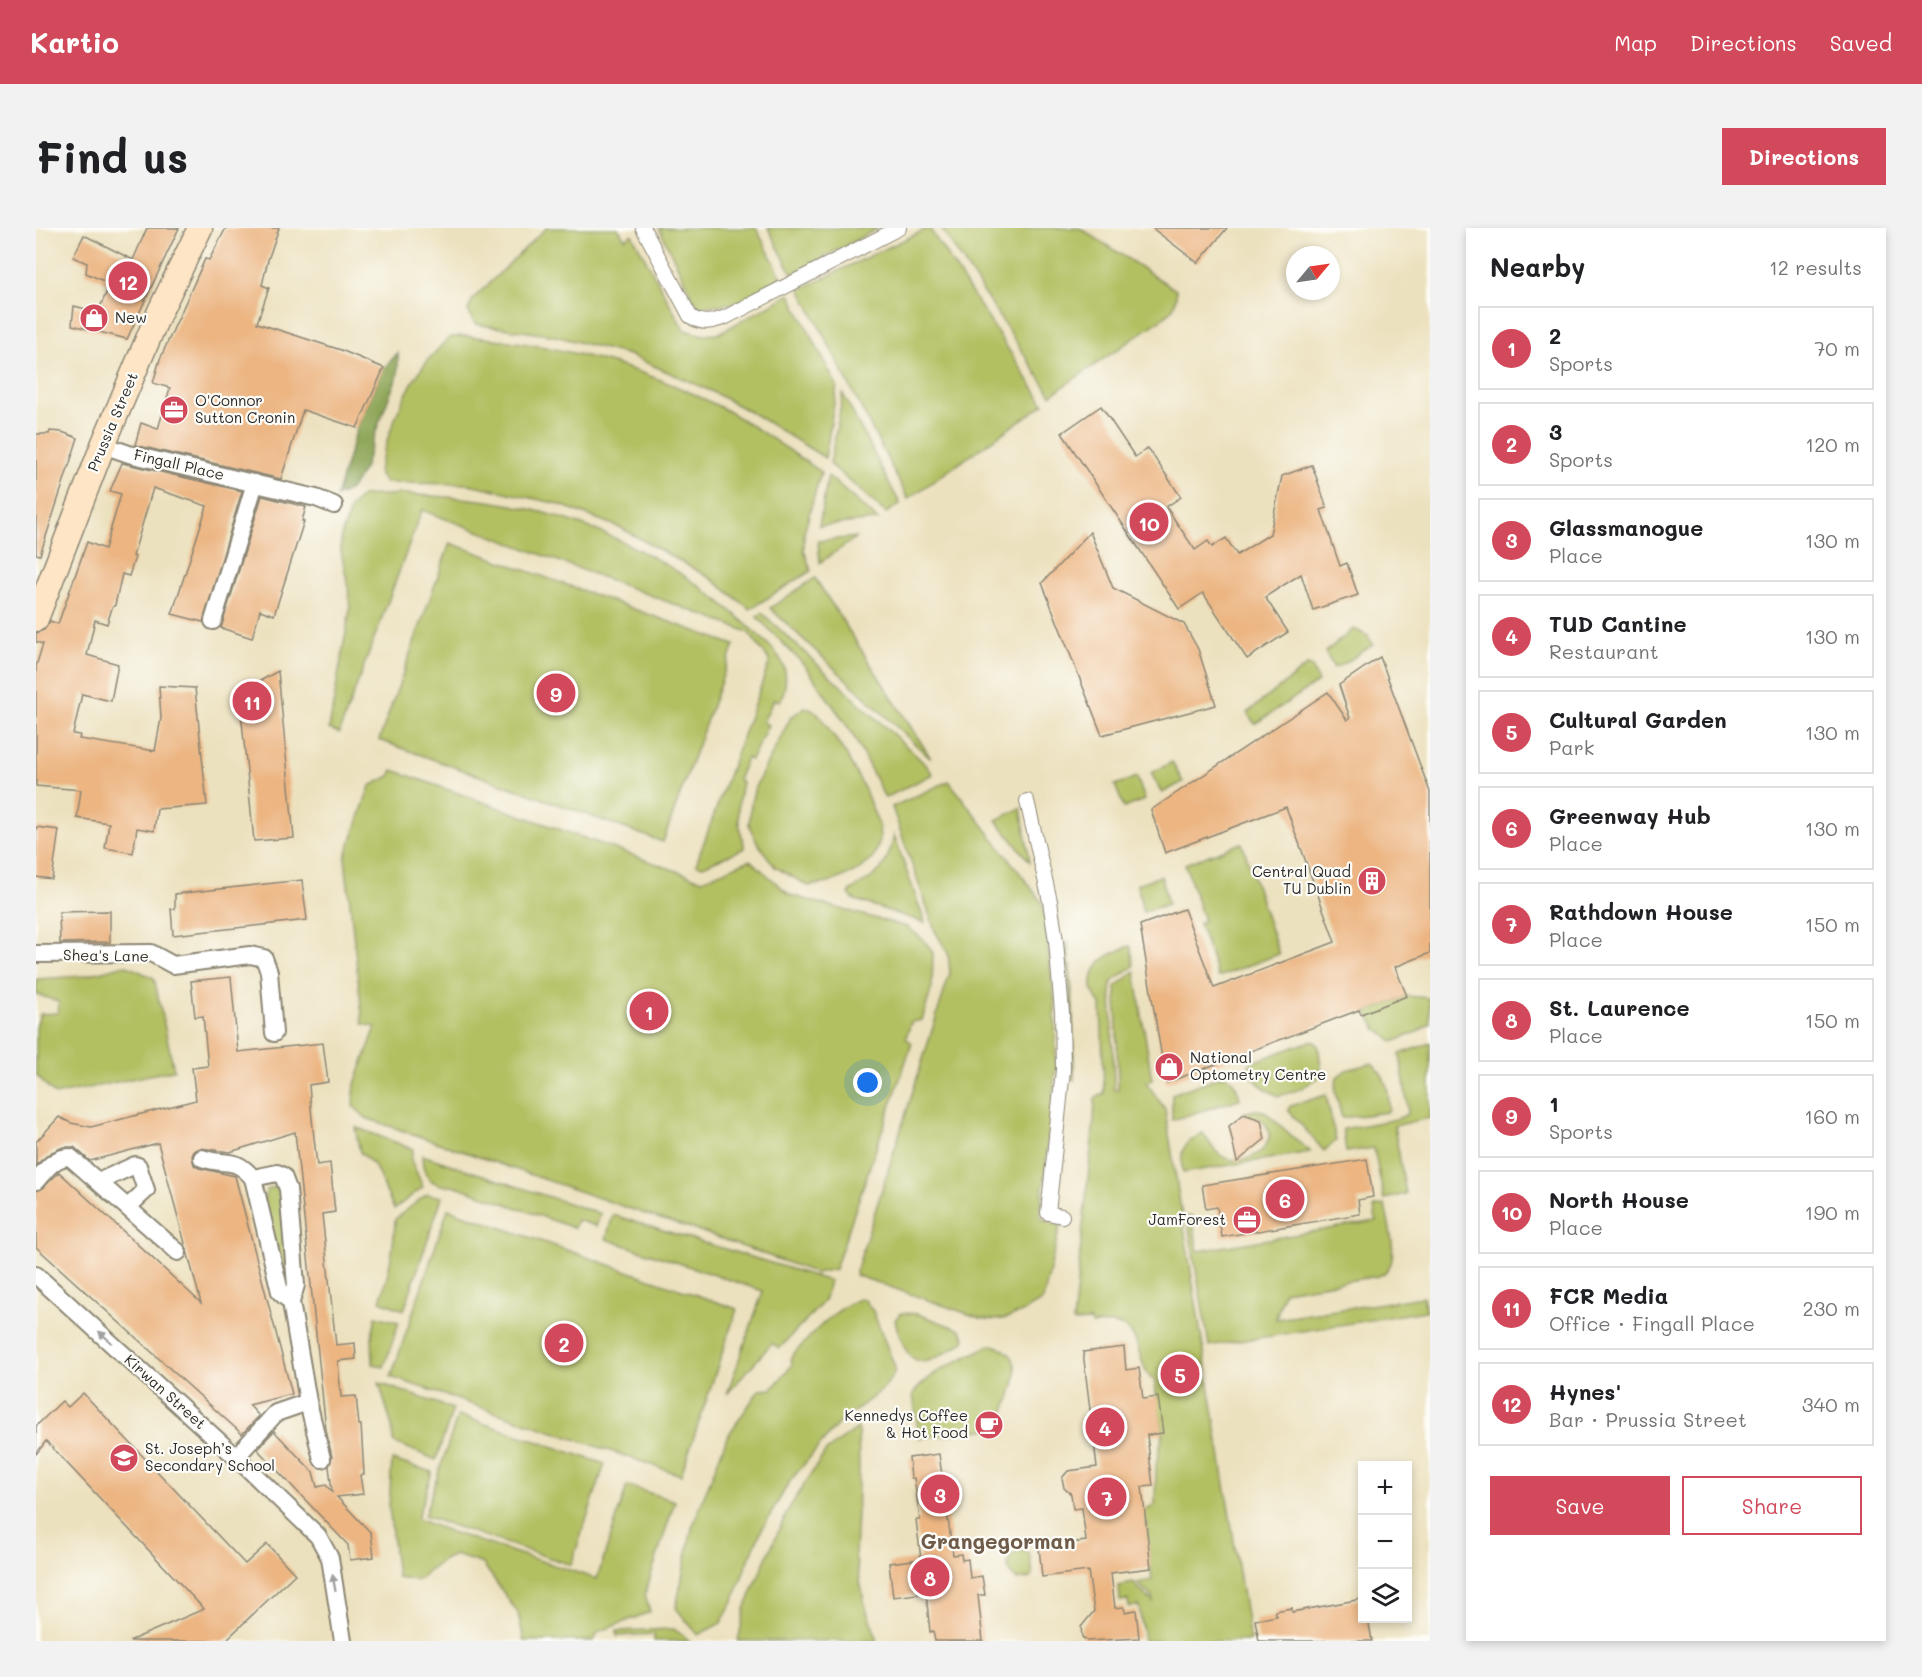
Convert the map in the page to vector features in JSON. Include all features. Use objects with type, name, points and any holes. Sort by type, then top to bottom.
[{"type":"main road","name":"Prussia Street","points":[[36,620],[103,445],[164,304],[200,228]]},
{"type":"street","points":[[643,228],[690,316],[698,322],[710,322],[726,317],[899,228]]},
{"type":"street","name":"Fingall Place","points":[[103,445],[129,454],[316,498],[334,505]]},
{"type":"street","points":[[213,621],[255,483]]},
{"type":"street","points":[[1027,801],[1050,901],[1061,936],[1063,1070],[1067,1094],[1056,1179],[1048,1213],[1062,1216]]},
{"type":"street","name":"Shea's Lane","points":[[36,954],[70,956],[151,953],[173,965],[250,955],[264,958],[269,972],[274,1033]]},
{"type":"street","points":[[36,1180],[55,1160],[70,1157],[178,1252]]},
{"type":"street","points":[[202,1158],[242,1165],[253,1178],[280,1292],[291,1302]]},
{"type":"street","points":[[100,1181],[125,1169],[138,1166],[146,1190],[128,1207]]},
{"type":"street","points":[[253,1178],[277,1173],[283,1176],[288,1189],[296,1285],[291,1302],[308,1402],[322,1460]]},
{"type":"street","name":"Kirwan Street","points":[[36,1275],[236,1457],[318,1536],[330,1558],[343,1641]]},
{"type":"street","points":[[236,1457],[276,1413],[308,1402]]},
{"type":"green space","points":[[546,228],[618,228],[625,239],[632,234],[684,330],[703,335],[718,334],[790,294],[837,386],[825,458],[754,414],[711,391],[629,355],[555,336],[475,324],[468,310],[473,299]]},
{"type":"green space","points":[[659,228],[756,228],[782,278],[736,303],[701,307],[694,300]]},
{"type":"green space","points":[[768,228],[879,228],[792,274]]},
{"type":"green space","points":[[929,228],[1044,404],[908,499],[800,289]]},
{"type":"green space","points":[[941,228],[1080,228],[1176,290],[1176,301],[1170,311],[1159,321],[1051,395]]},
{"type":"green space","points":[[465,336],[564,351],[659,379],[720,407],[821,472],[804,533],[804,550],[811,571],[750,609],[710,578],[621,528],[558,504],[469,484],[385,483],[378,472],[394,422],[409,389],[428,360],[447,340],[451,337]]},
{"type":"green space","points":[[398,353],[398,374],[364,469],[350,490],[336,497],[357,428],[384,368]]},
{"type":"green space","points":[[843,394],[900,504],[886,513],[830,464]]},
{"type":"green space","points":[[828,476],[878,520],[819,526]]},
{"type":"green space","points":[[406,494],[506,504],[572,522],[604,534],[636,548],[695,583],[774,650],[784,667],[785,688],[780,701],[774,699],[763,722],[768,725],[751,760],[747,758],[738,780],[742,782],[738,816],[745,848],[703,866],[696,864],[770,661],[748,632],[422,510],[339,733],[329,729],[350,609],[341,537],[351,507],[362,496]]},
{"type":"green space","points":[[857,537],[821,562],[820,563],[818,541]]},
{"type":"green space","points":[[450,543],[734,645],[663,842],[379,740]]},
{"type":"green space","points":[[815,578],[927,752],[931,759],[770,608]]},
{"type":"green space","points":[[762,613],[921,760],[933,774],[885,798],[852,733],[806,667],[757,617]]},
{"type":"green space","points":[[1354,629],[1368,636],[1373,644],[1344,664],[1334,668],[1325,652]]},
{"type":"green space","points":[[1308,665],[1312,667],[1318,682],[1255,724],[1247,713]]},
{"type":"green space","points":[[805,707],[818,713],[847,756],[865,790],[879,826],[880,841],[873,858],[858,870],[829,883],[808,886],[775,867],[757,842],[749,825],[755,787],[791,717]]},
{"type":"green space","points":[[1172,762],[1183,782],[1162,793],[1151,773]]},
{"type":"green space","points":[[393,770],[702,880],[750,860],[790,895],[907,927],[925,941],[933,953],[932,987],[922,1020],[911,1022],[906,1038],[912,1043],[835,1269],[816,1273],[694,1229],[366,1118],[353,1106],[355,1084],[376,1027],[363,1024],[345,858],[370,786],[390,776]]},
{"type":"green space","points":[[1137,777],[1145,800],[1124,808],[1115,785]]},
{"type":"green space","points":[[949,781],[1042,902],[1055,1002],[1056,1066],[1040,1218],[1060,1226],[1043,1300],[1013,1316],[998,1320],[980,1318],[855,1275],[950,973],[948,953],[935,931],[892,807]]},
{"type":"green space","points":[[1021,808],[1030,862],[996,820]]},
{"type":"green space","points":[[894,835],[925,923],[853,899],[849,894],[851,890],[869,880],[881,869],[889,855]]},
{"type":"green space","points":[[1242,843],[1279,954],[1218,977],[1199,923],[1204,921],[1185,864]]},
{"type":"green space","points":[[1161,876],[1168,904],[1143,912],[1137,884]]},
{"type":"green space","points":[[1068,942],[1073,1005],[1074,1080],[1072,1079],[1072,1012],[1065,943]]},
{"type":"green space","points":[[1129,946],[1134,966],[1111,984],[1114,1090],[1118,1089],[1116,987],[1135,971],[1152,1080],[1146,1082],[1165,1109],[1250,1641],[1144,1641],[1139,1606],[1129,1607],[1128,1600],[1120,1601],[1119,1586],[1133,1583],[1153,1602],[1152,1597],[1137,1583],[1152,1580],[1146,1528],[1148,1524],[1128,1526],[1132,1517],[1155,1505],[1156,1465],[1163,1433],[1154,1380],[1147,1373],[1131,1333],[1123,1327],[1110,1324],[1092,1325],[1091,1321],[1073,1322],[1095,1098],[1104,1094],[1101,1004],[1094,994],[1092,982],[1095,971],[1102,960]]},
{"type":"green space","points":[[125,965],[154,978],[174,1070],[55,1095],[36,1074],[36,1027],[40,1014],[58,1013],[59,1002],[36,994],[37,979],[84,976]]},
{"type":"green space","points":[[1407,996],[1429,998],[1430,1023],[1417,1032],[1393,1042],[1377,1029],[1366,1012]]},
{"type":"green space","points":[[1313,1040],[1318,1045],[1322,1075],[1306,1085],[1278,1096],[1260,1085],[1250,1074],[1248,1069],[1250,1063]]},
{"type":"green space","points":[[1430,1043],[1430,1118],[1394,1126],[1406,1194],[1384,1199],[1374,1148],[1346,1152],[1343,1129],[1397,1119],[1406,1115],[1408,1110],[1400,1054]]},
{"type":"green space","points":[[1372,1063],[1381,1073],[1386,1084],[1389,1109],[1387,1112],[1342,1118],[1335,1091],[1337,1077],[1346,1070]]},
{"type":"green space","points":[[1224,1075],[1235,1084],[1240,1099],[1172,1120],[1172,1094]]},
{"type":"green space","points":[[1326,1095],[1336,1141],[1324,1151],[1288,1110],[1290,1106]]},
{"type":"green space","points":[[1264,1111],[1310,1152],[1183,1173],[1181,1159],[1186,1144],[1203,1133],[1217,1153],[1229,1159],[1239,1160],[1258,1154],[1268,1140],[1269,1131],[1262,1120],[1242,1113]]},
{"type":"green space","points":[[355,1127],[413,1149],[411,1160],[423,1187],[394,1209],[374,1165],[360,1152]]},
{"type":"green space","points":[[422,1155],[601,1214],[596,1226],[577,1220],[574,1228],[456,1186],[441,1185],[427,1176]]},
{"type":"green space","points":[[281,1185],[290,1285],[284,1286],[263,1200],[268,1189]]},
{"type":"green space","points":[[427,1194],[442,1197],[404,1310],[380,1301],[394,1241],[395,1219]]},
{"type":"green space","points":[[1385,1205],[1392,1245],[1390,1264],[1386,1271],[1378,1276],[1284,1291],[1276,1319],[1423,1297],[1426,1311],[1209,1346],[1187,1217],[1192,1216],[1198,1251],[1376,1221],[1374,1207]]},
{"type":"green space","points":[[448,1209],[737,1309],[681,1475],[391,1377]]},
{"type":"green space","points":[[613,1215],[830,1281],[824,1301],[779,1349],[772,1343],[727,1394],[763,1291],[606,1239]]},
{"type":"green space","points":[[859,1299],[864,1299],[873,1311],[895,1367],[894,1374],[883,1389],[837,1425],[790,1481],[762,1529],[734,1600],[721,1623],[698,1635],[676,1608],[692,1528],[727,1437],[759,1390],[772,1389],[792,1365],[791,1357],[822,1324]]},
{"type":"green space","points":[[901,1313],[918,1314],[961,1330],[965,1339],[939,1357],[923,1362],[916,1360],[904,1346],[898,1330],[895,1320]]},
{"type":"green space","points":[[376,1316],[399,1322],[384,1367],[373,1364],[372,1335]]},
{"type":"green space","points":[[990,1345],[1007,1352],[1013,1359],[1015,1368],[1013,1389],[998,1428],[919,1438],[913,1394],[938,1372]]},
{"type":"green space","points":[[379,1383],[453,1409],[436,1460],[393,1442],[392,1426]]},
{"type":"green space","points":[[458,1415],[605,1464],[571,1565],[424,1516]]},
{"type":"green space","points":[[858,1428],[859,1467],[855,1555],[865,1606],[878,1641],[738,1641],[745,1609],[789,1508],[826,1451]]},
{"type":"green space","points":[[392,1460],[432,1472],[417,1519],[597,1579],[627,1486],[675,1501],[645,1594],[650,1612],[598,1632],[594,1641],[524,1641],[518,1613],[483,1564],[455,1555],[443,1560],[418,1580],[397,1577],[389,1507]]},
{"type":"green space","points":[[1019,1550],[1029,1553],[1033,1573],[1031,1578],[1017,1580],[1008,1568],[1009,1560]]},
{"type":"green space","points":[[674,1629],[690,1641],[654,1641],[654,1634],[617,1636],[617,1631]]},
{"type":"building","points":[[147,228],[179,228],[127,339],[72,325],[74,306],[98,312],[110,284],[86,273],[87,263],[73,257],[84,235],[133,260]]},
{"type":"building","points":[[226,228],[279,228],[262,285],[269,288],[257,323],[341,350],[384,368],[357,428],[303,410],[281,479],[135,445],[141,423],[158,429],[170,388],[153,383],[160,359],[205,259],[209,260]]},
{"type":"building","points":[[1152,228],[1227,228],[1198,263]]},
{"type":"building","points":[[1101,406],[1135,457],[1148,448],[1181,497],[1166,507],[1195,550],[1208,541],[1212,547],[1226,538],[1237,555],[1270,534],[1282,476],[1312,465],[1327,508],[1321,510],[1340,566],[1347,563],[1358,595],[1313,610],[1301,574],[1265,597],[1288,632],[1247,659],[1203,593],[1179,609],[1062,433]]},
{"type":"building","points":[[50,431],[62,432],[78,438],[40,555],[36,554],[36,434],[49,434]]},
{"type":"building","points":[[122,463],[242,491],[203,622],[172,614],[207,506],[153,488],[129,576],[122,574],[115,605],[107,624],[95,620],[87,655],[118,664],[111,701],[82,694],[73,734],[80,735],[79,739],[155,751],[161,718],[159,686],[195,688],[207,805],[157,809],[154,831],[137,828],[133,853],[105,848],[109,823],[77,818],[81,790],[36,786],[36,666],[43,644],[36,642],[36,633],[44,630],[50,621],[58,624],[87,542],[105,549],[121,494],[110,491]]},
{"type":"building","points":[[262,496],[306,507],[302,521],[304,521],[274,615],[260,610],[252,638],[221,628]]},
{"type":"building","points":[[1090,532],[1113,588],[1184,624],[1198,649],[1216,705],[1102,735],[1042,583]]},
{"type":"building","name":"Central Quad TU Dublin","points":[[1380,657],[1430,792],[1430,953],[1395,967],[1407,996],[1361,1014],[1359,1010],[1166,1083],[1140,925],[1184,909],[1214,988],[1335,942],[1286,807],[1165,853],[1151,810],[1328,692],[1347,720],[1350,718],[1339,685]]},
{"type":"building","points":[[278,671],[294,838],[254,841],[241,712],[249,687]]},
{"type":"building","points":[[36,827],[59,830],[52,879],[36,877]]},
{"type":"building","points":[[302,880],[307,920],[173,935],[171,909],[175,909],[175,894]]},
{"type":"building","points":[[110,911],[110,942],[60,943],[59,912]]},
{"type":"building","points":[[231,977],[238,1052],[323,1043],[328,1082],[309,1085],[312,1119],[317,1165],[330,1163],[335,1212],[322,1214],[336,1345],[355,1343],[356,1359],[338,1361],[341,1397],[356,1396],[359,1425],[361,1425],[364,1474],[360,1475],[363,1494],[337,1497],[371,1533],[374,1557],[350,1560],[348,1545],[257,1449],[274,1431],[313,1472],[317,1487],[326,1485],[332,1492],[329,1466],[332,1457],[326,1430],[295,1132],[230,1152],[200,1148],[194,1151],[192,1156],[194,1165],[199,1168],[235,1176],[292,1394],[249,1405],[259,1416],[242,1434],[36,1247],[36,1191],[43,1188],[59,1172],[201,1303],[158,1143],[90,1161],[74,1147],[63,1147],[50,1153],[36,1165],[36,1142],[59,1117],[71,1123],[91,1127],[196,1100],[192,1068],[208,1066],[203,1016],[195,1017],[191,981]]},
{"type":"building","points":[[1244,1114],[1261,1120],[1265,1139],[1237,1162],[1229,1126]]},
{"type":"building","points":[[1367,1159],[1373,1197],[1358,1200],[1360,1214],[1222,1237],[1217,1207],[1206,1209],[1202,1185]]},
{"type":"building","points":[[1124,1347],[1126,1370],[1139,1368],[1143,1399],[1158,1397],[1163,1433],[1147,1435],[1153,1486],[1142,1487],[1151,1568],[1111,1573],[1115,1608],[1124,1607],[1125,1612],[1136,1610],[1139,1638],[1087,1641],[1082,1637],[1081,1627],[1094,1611],[1088,1571],[1042,1577],[1039,1547],[1086,1541],[1082,1508],[1073,1509],[1071,1494],[1064,1488],[1062,1478],[1068,1471],[1097,1467],[1083,1352]]},
{"type":"building","points":[[83,1393],[245,1564],[267,1544],[295,1574],[225,1641],[129,1641],[204,1609],[46,1441],[36,1454],[36,1426],[62,1401],[68,1407]]},
{"type":"building","points":[[939,1454],[953,1555],[961,1554],[962,1560],[968,1559],[970,1578],[982,1576],[985,1595],[978,1595],[983,1641],[935,1641],[933,1631],[930,1632],[926,1593],[893,1597],[889,1563],[921,1559],[916,1520],[920,1520],[909,1458]]},
{"type":"building","points":[[1358,1600],[1358,1623],[1369,1623],[1372,1641],[1259,1641],[1255,1620],[1277,1616],[1275,1611],[1292,1608],[1292,1612]]},
{"type":"place","name":"Hynes'","points":[[128,281]]},
{"type":"place","name":"New","points":[[94,318]]},
{"type":"place","name":"O'Connor Sutton Cronin","points":[[174,410]]},
{"type":"place","name":"North House","points":[[1149,522]]},
{"type":"place","name":"1","points":[[556,693]]},
{"type":"place","name":"FCR Media","points":[[252,701]]},
{"type":"place","name":"Central Quad TU Dublin","points":[[1372,881]]},
{"type":"place","name":"2","points":[[649,1011]]},
{"type":"place","name":"National Optometry Centre","points":[[1169,1067]]},
{"type":"place","name":"Greenway Hub","points":[[1285,1199]]},
{"type":"place","name":"JamForest","points":[[1247,1220]]},
{"type":"place","name":"3","points":[[564,1343]]},
{"type":"place","name":"Cultural Garden","points":[[1180,1374]]},
{"type":"place","name":"Kennedys Coffee & Hot Food","points":[[989,1425]]},
{"type":"place","name":"TUD Cantine","points":[[1105,1427]]},
{"type":"place","name":"St. Joseph’s Secondary School","points":[[124,1458]]},
{"type":"place","name":"Glassmanogue","points":[[940,1494]]},
{"type":"place","name":"Rathdown House","points":[[1107,1497]]},
{"type":"place","name":"St. Laurence","points":[[930,1577]]},
{"type":"district","name":"Grangegorman","points":[[998,1542]]}]
